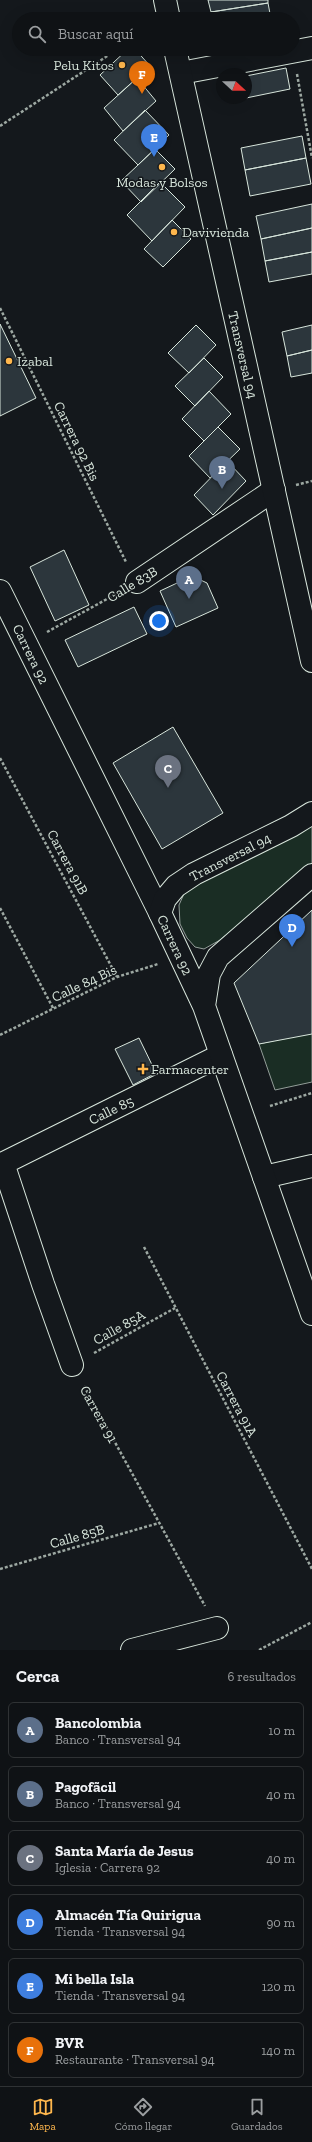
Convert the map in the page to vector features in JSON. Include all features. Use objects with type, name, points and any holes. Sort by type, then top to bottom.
[{"type":"main road","points":[[165,0],[168,12]]},
{"type":"main road","name":"Transversal 94","points":[[177,56],[284,488],[305,601],[312,660]]},
{"type":"main road","points":[[181,73],[271,56]]},
{"type":"main road","name":"Calle 83B","points":[[136,582],[284,488]]},
{"type":"main road","name":"Carrera 92","points":[[0,591],[160,913],[204,1006],[312,1314]]},
{"type":"main road","name":"Transversal 94","points":[[160,913],[165,899],[176,886],[194,874],[291,826],[312,813]]},
{"type":"main road","points":[[204,1006],[209,974],[218,957],[312,875]]},
{"type":"main road","name":"Calle 85","points":[[2,1164],[221,1056]]},
{"type":"main road","points":[[2,1164],[72,1365]]},
{"type":"main road","points":[[264,1178],[312,1166]]},
{"type":"main road","points":[[132,1650],[217,1628]]},
{"type":"path","points":[[303,50],[312,158]]},
{"type":"path","points":[[0,126],[107,56]]},
{"type":"path","name":"Carrera 92 Bis","points":[[0,308],[136,582]]},
{"type":"path","points":[[284,488],[312,481]]},
{"type":"path","name":"Calle 83B","points":[[26,644],[136,582]]},
{"type":"path","name":"Carrera 91B","points":[[0,758],[117,977]]},
{"type":"path","points":[[0,908],[53,1008]]},
{"type":"path","name":"Calle 84 Bis","points":[[0,1035],[117,977],[180,957]]},
{"type":"path","points":[[270,1106],[312,1094]]},
{"type":"path","name":"Carrera 91A","points":[[144,1247],[312,1569]]},
{"type":"path","name":"Calle 85A","points":[[72,1365],[175,1308]]},
{"type":"path","name":"Carrera 91","points":[[72,1365],[217,1628]]},
{"type":"path","name":"Calle 85B","points":[[0,1569],[159,1523]]},
{"type":"path","points":[[259,1650],[312,1622]]},
{"type":"green space","points":[[312,823],[312,865],[220,940],[204,949],[195,947],[187,938],[180,924],[179,905],[187,887]]},
{"type":"green space","points":[[312,1032],[312,1082],[275,1090],[259,1044]]},
{"type":"building","points":[[208,0],[268,0],[268,3],[211,12]]},
{"type":"building","points":[[268,3],[270,12],[211,12]]},
{"type":"building","points":[[120,56],[141,56],[150,66],[118,95],[100,75]]},
{"type":"building","points":[[218,56],[230,56],[218,58]]},
{"type":"building","points":[[286,68],[290,89],[252,97],[252,75]]},
{"type":"building","points":[[137,78],[156,101],[123,131],[104,108]]},
{"type":"building","points":[[145,110],[169,135],[138,165],[114,140]]},
{"type":"building","points":[[302,136],[306,158],[245,170],[241,148]]},
{"type":"building","points":[[155,149],[175,169],[141,202],[121,181]]},
{"type":"building","points":[[306,158],[311,184],[250,196],[245,170]]},
{"type":"building","points":[[160,182],[185,207],[152,241],[127,215]]},
{"type":"building","points":[[312,204],[312,228],[261,239],[256,216]]},
{"type":"building","points":[[172,220],[191,239],[163,267],[144,249]]},
{"type":"building","points":[[312,228],[312,252],[265,261],[261,239]]},
{"type":"building","points":[[312,252],[312,274],[269,282],[265,261]]},
{"type":"building","name":"Izabal","points":[[0,324],[36,398],[0,416]]},
{"type":"building","points":[[196,325],[216,345],[189,373],[168,353]]},
{"type":"building","points":[[312,325],[312,350],[287,356],[282,332]]},
{"type":"building","points":[[312,350],[312,373],[291,377],[287,356]]},
{"type":"building","points":[[204,358],[223,377],[195,406],[175,386]]},
{"type":"building","points":[[209,391],[231,414],[204,441],[182,419]]},
{"type":"building","points":[[218,427],[240,449],[210,478],[189,456]]},
{"type":"building","points":[[227,461],[246,481],[213,515],[194,495]]},
{"type":"building","points":[[64,550],[89,605],[55,621],[30,567]]},
{"type":"building","points":[[192,576],[207,583],[218,608],[176,627],[160,591]]},
{"type":"building","points":[[134,607],[147,634],[78,667],[65,640]]},
{"type":"building","points":[[173,727],[223,813],[162,849],[113,763]]},
{"type":"building","points":[[312,910],[312,1034],[259,1044],[234,983]]},
{"type":"building","points":[[139,1038],[156,1073],[133,1085],[115,1049]]},
{"type":"place","name":"Pelu Kitos","points":[[122,65]]},
{"type":"place","name":"BVR","points":[[142,94]]},
{"type":"place","name":"Mi bella Isla","points":[[154,157]]},
{"type":"place","name":"Modas y Bolsos","points":[[162,167]]},
{"type":"place","name":"Davivienda","points":[[174,232]]},
{"type":"place","name":"Izabal","points":[[9,361]]},
{"type":"place","name":"Pagofãcil","points":[[222,489]]},
{"type":"place","name":"Bancolombia","points":[[189,599]]},
{"type":"place","name":"Santa María de Jesus","points":[[168,788]]},
{"type":"place","name":"Almacén Tía Quirigua","points":[[292,947]]},
{"type":"place","name":"Farmacenter","points":[[143,1069]]}]
